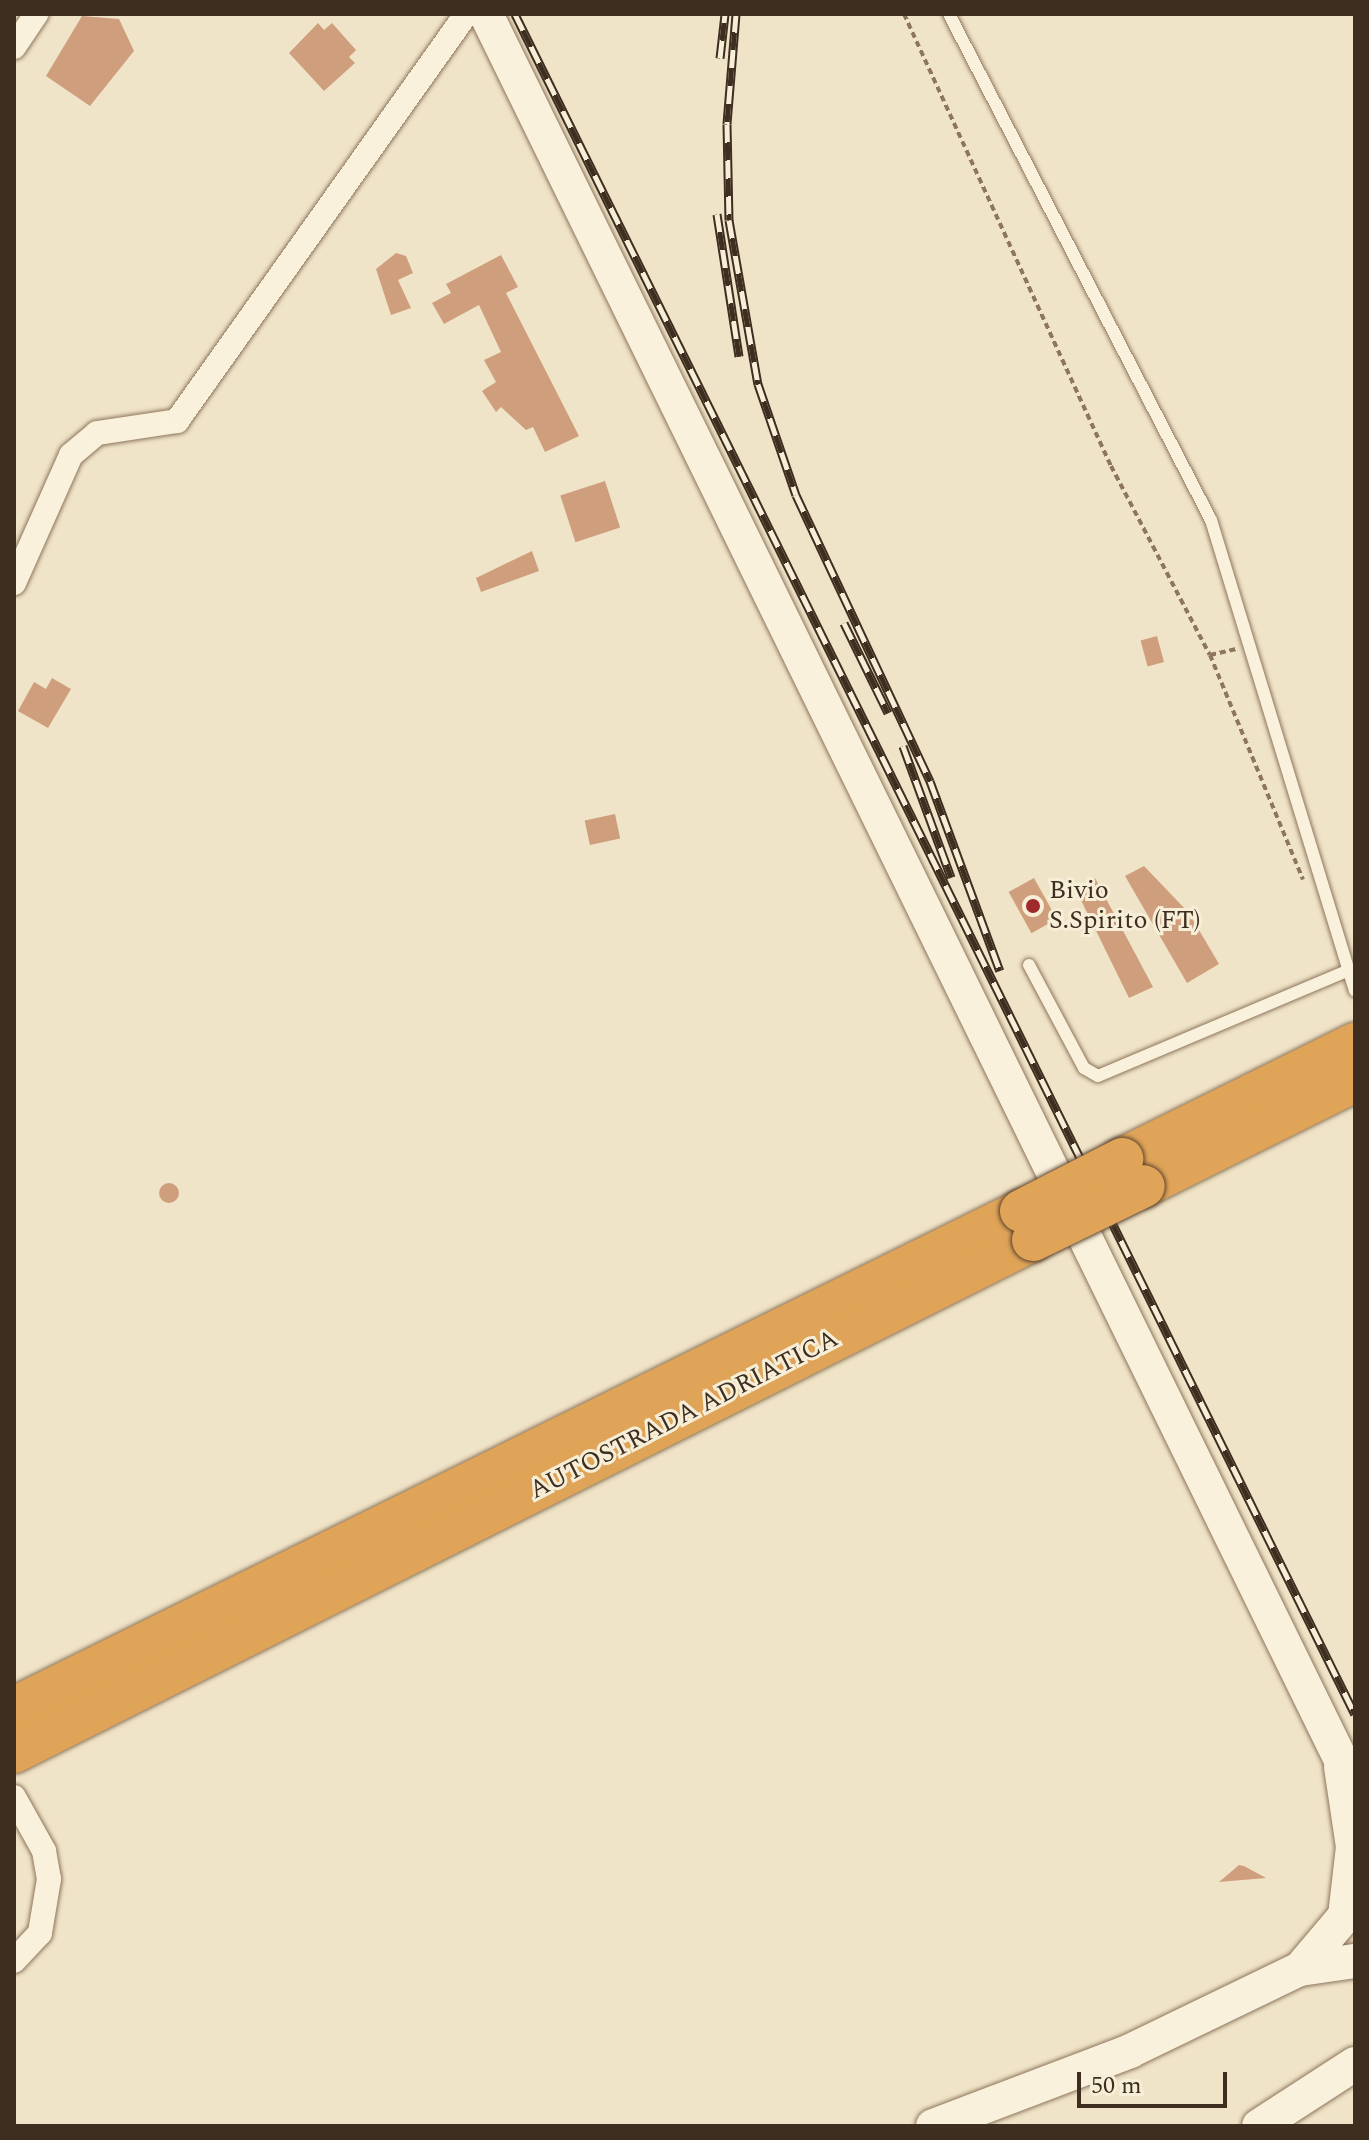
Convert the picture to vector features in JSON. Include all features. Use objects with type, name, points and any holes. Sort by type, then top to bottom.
[{"type":"highway","name":"AUTOSTRADA ADRIATICA","points":[[14,1752],[1133,1172],[1355,1044]]},
{"type":"highway","name":"AUTOSTRADA ADRIATICA","points":[[1133,1172],[1355,1081]]},
{"type":"highway","name":"AUTOSTRADA ADRIATICA","points":[[14,1708],[1027,1226]]},
{"type":"main road","points":[[486,14],[1355,1789]]},
{"type":"main road","points":[[933,2126],[1130,2051],[1300,1969],[1342,1934],[1353,1847],[1340,1758]]},
{"type":"main road","points":[[1300,1969],[1355,1961]]},
{"type":"main road","points":[[1259,2126],[1355,2064]]},
{"type":"street","points":[[14,47],[36,14]]},
{"type":"street","points":[[14,583],[71,455],[97,433],[177,421],[466,14]]},
{"type":"street","points":[[14,1797],[44,1851],[49,1879],[40,1933],[14,1961]]},
{"type":"lane","points":[[949,14],[1211,520],[1355,990]]},
{"type":"lane","points":[[1029,965],[1084,1068],[1098,1076],[1349,970]]},
{"type":"path","points":[[904,14],[1111,466],[1210,655],[1277,830],[1306,885]]},
{"type":"path","points":[[1210,655],[1251,646]]},
{"type":"building","points":[[82,16],[119,19],[134,51],[90,106],[46,76]]},
{"type":"building","points":[[318,23],[324,30],[332,23],[356,50],[349,57],[355,63],[324,91],[289,53]]},
{"type":"building","points":[[396,253],[406,256],[413,273],[398,280],[411,308],[391,315],[376,269]]},
{"type":"building","points":[[501,255],[518,287],[506,293],[579,436],[545,452],[533,427],[526,430],[501,407],[496,412],[482,391],[496,382],[484,360],[501,352],[479,305],[444,324],[432,303],[451,293],[446,284]]},
{"type":"building","points":[[605,481],[620,528],[575,542],[560,496]]},
{"type":"building","points":[[532,551],[539,571],[481,592],[476,578]]},
{"type":"building","points":[[1157,636],[1164,662],[1148,666],[1141,640]]},
{"type":"building","points":[[52,678],[71,689],[48,728],[18,711],[34,682],[46,689]]},
{"type":"building","points":[[615,814],[620,838],[590,845],[585,820]]},
{"type":"building","points":[[1144,866],[1189,913],[1219,964],[1187,983],[1125,876]]},
{"type":"building","name":"Bivio S.Spirito (FT)","points":[[1034,878],[1057,919],[1031,933],[1009,892]]},
{"type":"building","points":[[1095,878],[1153,987],[1129,998],[1076,890]]},
{"type":"building","points":[[165,1183],[173,1183],[179,1193],[173,1203],[165,1203],[159,1197],[159,1189]]},
{"type":"building","points":[[1239,1865],[1244,1866],[1266,1878],[1219,1882]]},
{"type":"railway","points":[[515,14],[1355,1714]]},
{"type":"railway","points":[[720,58],[725,14]]},
{"type":"railway","points":[[736,14],[727,124],[729,220],[758,384],[796,495],[930,781],[1000,971]]},
{"type":"railway","points":[[717,214],[739,356]]},
{"type":"railway","points":[[844,623],[888,713]]},
{"type":"railway","points":[[903,746],[951,877]]},
{"type":"place","name":"Bivio S.Spirito (FT)","points":[[1033,906]]}]
